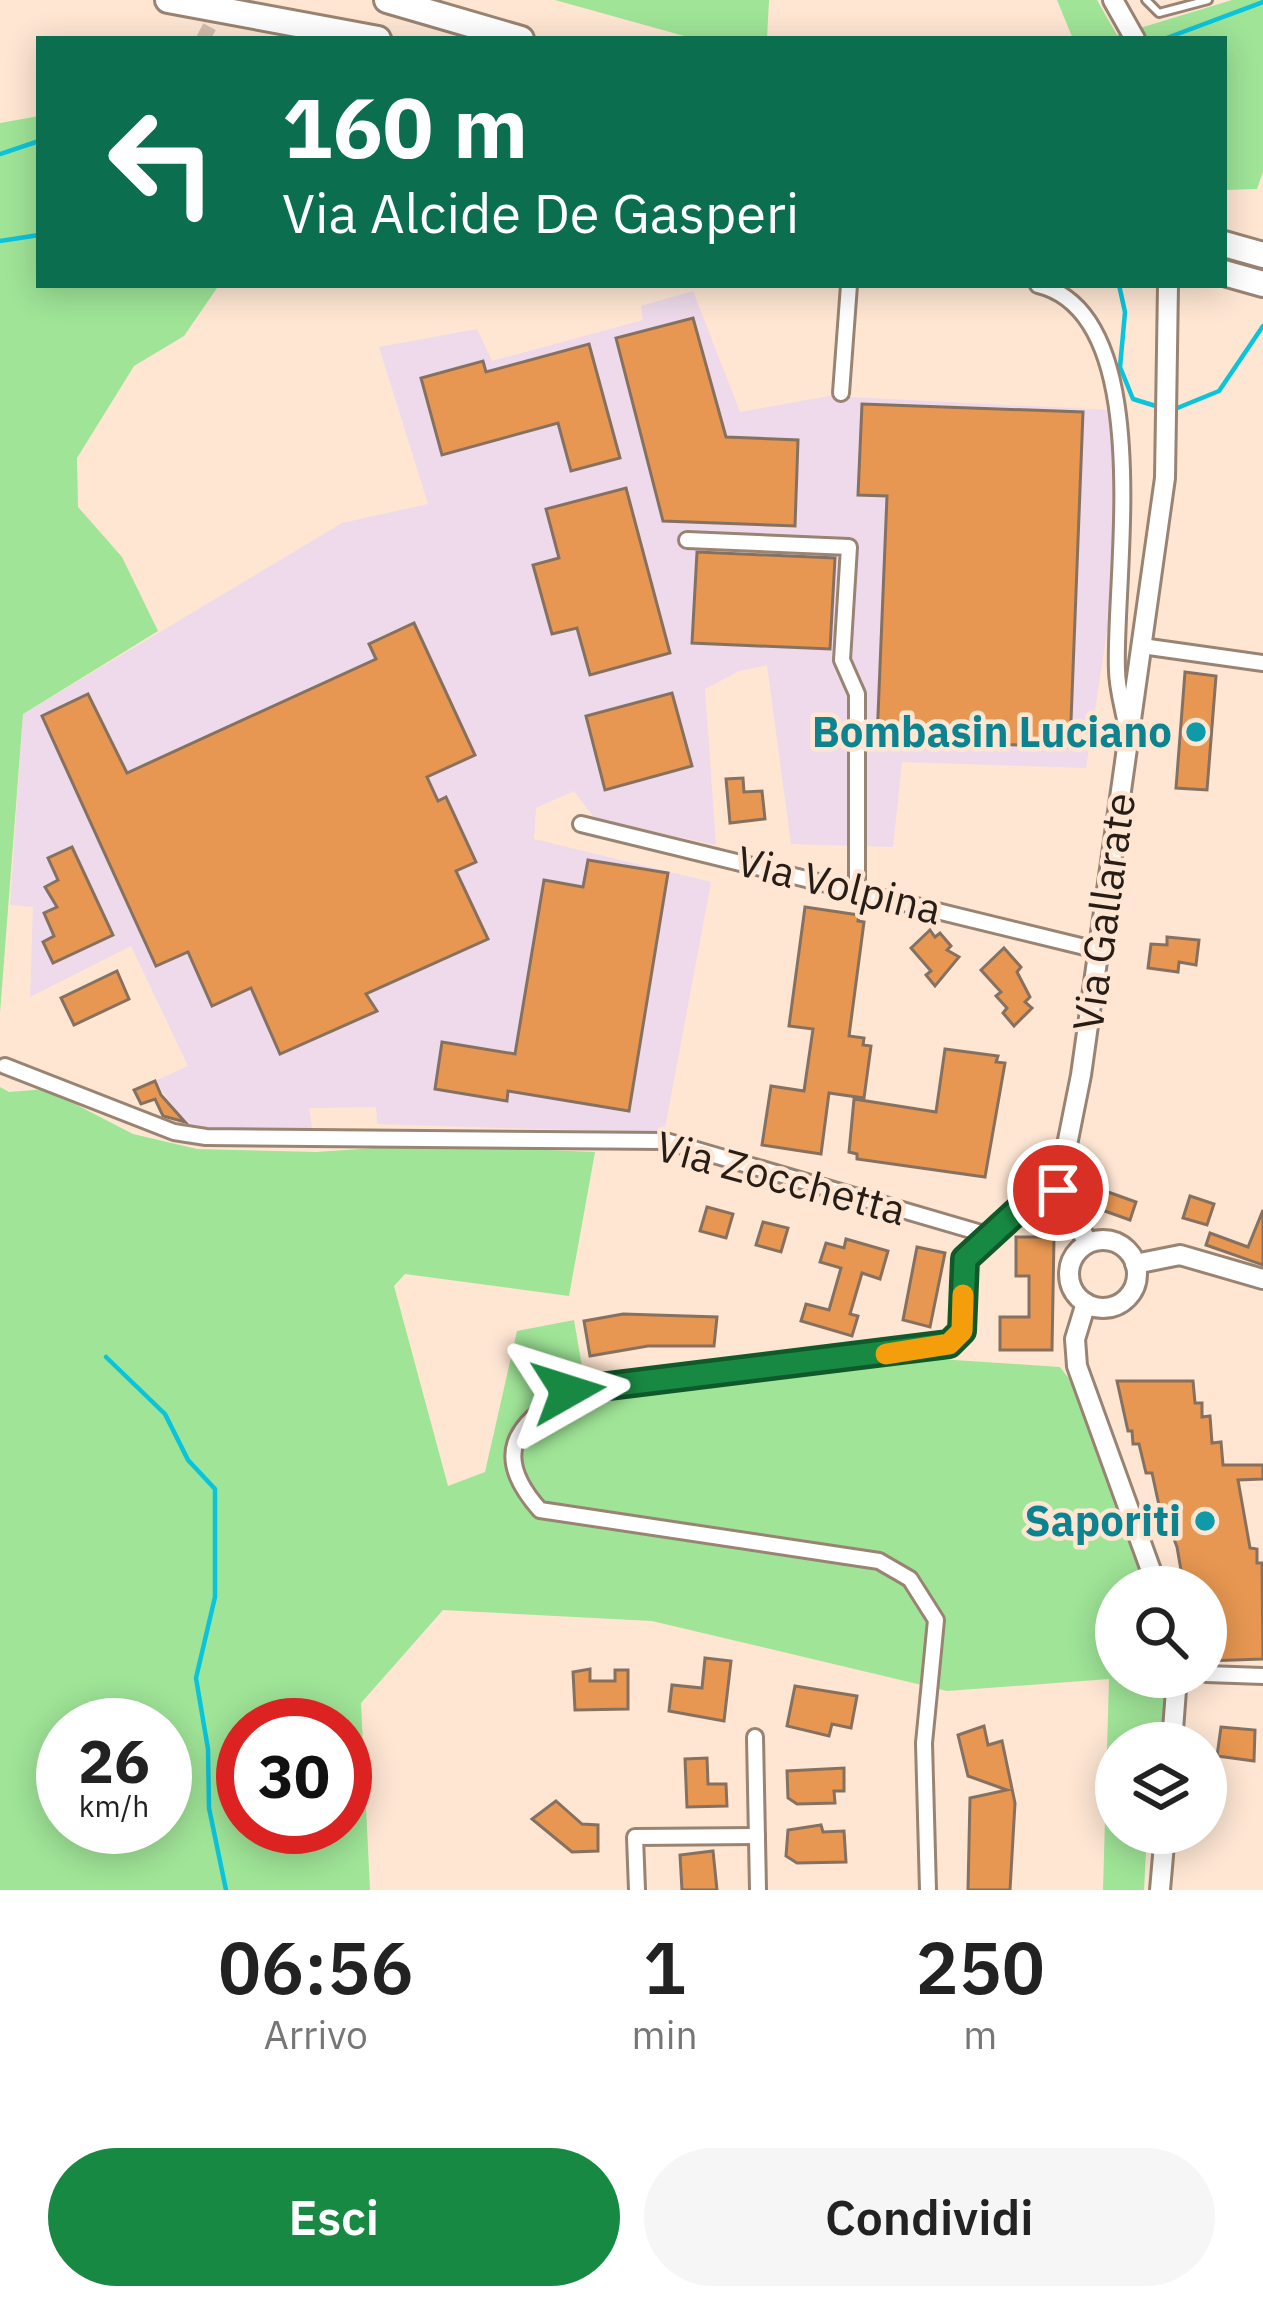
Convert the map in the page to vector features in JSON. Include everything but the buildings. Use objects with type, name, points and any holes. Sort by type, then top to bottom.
[{"type":"highway","points":[[168,0],[362,36]]},
{"type":"highway","points":[[387,0],[510,36]]},
{"type":"highway","points":[[1227,245],[1263,255]]},
{"type":"highway","points":[[1227,274],[1263,284]]},
{"type":"main road","points":[[1113,0],[1134,36]]},
{"type":"main road","name":"Via Gallarate","points":[[1058,1190],[1130,744],[1165,478],[1168,288]]},
{"type":"main road","points":[[1058,1190],[1088,1243]]},
{"type":"main road","points":[[1116,1242],[1135,1264],[1136,1283],[1124,1300],[1106,1307],[1086,1303],[1069,1278],[1073,1257],[1088,1243],[1116,1242]]},
{"type":"main road","points":[[1135,1264],[1180,1255],[1263,1279]]},
{"type":"main road","points":[[1086,1303],[1075,1339],[1077,1366],[1149,1566]]},
{"type":"main road","points":[[1160,1890],[1163,1854]]},
{"type":"street","points":[[841,393],[849,288]]},
{"type":"street","points":[[1045,288],[1074,301],[1089,323],[1118,413],[1125,495],[1117,672],[1130,744]]},
{"type":"street","points":[[687,540],[849,547],[842,659],[856,694],[857,888]]},
{"type":"street","points":[[1142,646],[1263,663]]},
{"type":"street","name":"Via Volpina","points":[[581,824],[1097,950]]},
{"type":"street","name":"Via Zocchetta","points":[[5,1066],[174,1132],[206,1137],[571,1136],[666,1141],[988,1235]]},
{"type":"street","points":[[928,1890],[924,1743],[936,1620],[910,1579],[879,1562],[540,1510],[513,1471],[514,1447],[520,1429],[568,1391],[949,1344],[962,1331],[965,1259],[1026,1203],[1058,1190]]},
{"type":"street","points":[[1227,1675],[1263,1676]]},
{"type":"street","points":[[755,1737],[758,1890]]},
{"type":"street","points":[[637,1890],[635,1837],[757,1836]]},
{"type":"lane","points":[[1146,0],[1159,13],[1208,0]]},
{"type":"shaded area","points":[[693,291],[740,412],[829,396],[1111,410],[1117,483],[1110,613],[1086,768],[902,762],[893,847],[791,844],[767,665],[739,671],[705,689],[716,845],[595,819],[574,791],[536,808],[534,839],[711,882],[664,1133],[377,1124],[376,1107],[309,1108],[313,1134],[203,1133],[185,1123],[155,1081],[188,1066],[131,946],[30,997],[33,907],[10,905],[23,714],[342,523],[428,504],[379,347],[477,329],[492,361],[643,320],[641,306]]},
{"type":"green space","points":[[555,0],[769,0],[767,36],[684,36]]},
{"type":"green space","points":[[1057,0],[1097,0],[1117,35],[1232,0],[1263,0],[1263,172],[1257,189],[1227,190],[1227,36],[1072,36]]},
{"type":"green space","points":[[36,117],[36,288],[217,288],[184,336],[134,366],[77,458],[78,507],[122,557],[158,631],[23,714],[0,1013],[0,123]]},
{"type":"green space","points":[[0,1087],[9,1092],[46,1089],[133,1134],[197,1149],[316,1152],[419,1145],[595,1152],[569,1296],[405,1274],[394,1286],[448,1486],[485,1472],[517,1331],[574,1320],[588,1401],[939,1359],[1060,1367],[1077,1389],[1142,1566],[1095,1566],[1095,1680],[947,1691],[652,1621],[443,1610],[365,1698],[216,1698],[216,1854],[368,1854],[370,1890],[0,1890]]},
{"type":"green space","points":[[1108,1698],[1171,1698],[1170,1722],[1108,1722]]},
{"type":"green space","points":[[1104,1854],[1146,1854],[1144,1890],[1103,1890]]},
{"type":"waterway","points":[[1172,36],[1263,2]]},
{"type":"waterway","points":[[0,154],[36,142]]},
{"type":"waterway","points":[[0,241],[36,235]]},
{"type":"waterway","points":[[1120,288],[1125,312],[1120,367],[1133,399],[1159,407]]},
{"type":"waterway","points":[[1170,411],[1219,391],[1263,326]]},
{"type":"waterway","points":[[106,1357],[165,1414],[188,1460],[215,1489],[215,1597],[196,1678],[208,1749],[209,1808],[226,1890]]},
{"type":"tunnel","points":[[205,36],[220,7]]},
{"type":"slow traffic","points":[[886,1354],[949,1344],[962,1331],[963,1295]]},
{"type":"place","name":"Bombasin Luciano","points":[[1196,732]]},
{"type":"place","name":"Saporiti","points":[[1205,1521]]},
{"type":"route","points":[[568,1391],[746,1373],[949,1344],[962,1331],[965,1259],[1026,1203],[1058,1190]]}]
